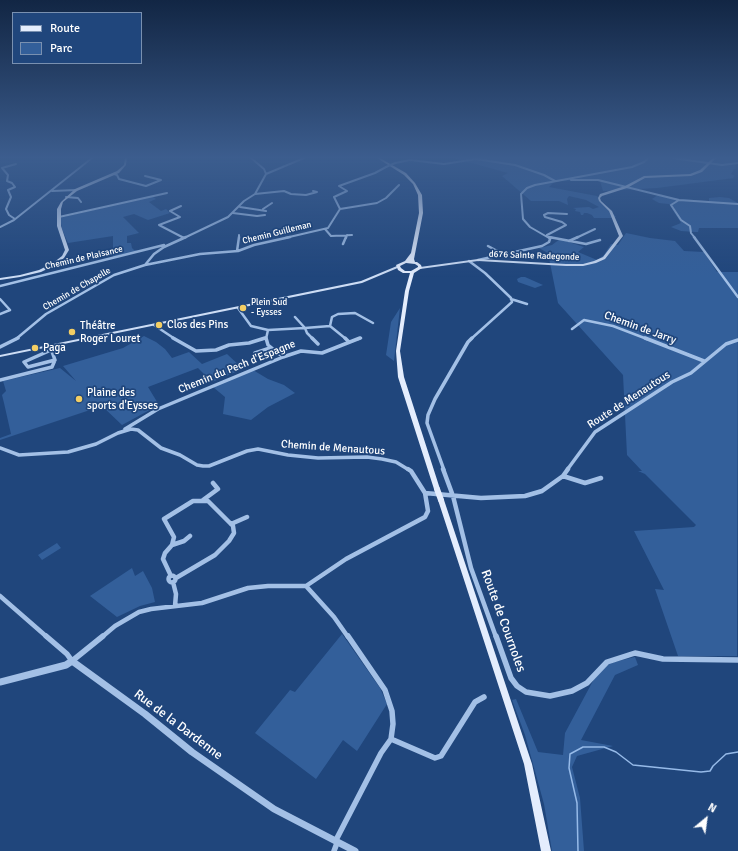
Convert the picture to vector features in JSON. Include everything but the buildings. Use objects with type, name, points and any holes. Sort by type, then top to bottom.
[{"type":"main road","points":[[0,279],[20,276],[48,268],[59,261],[66,254],[67,246],[60,231],[58,217],[60,205],[65,198]]},
{"type":"main road","points":[[413,263],[421,213],[420,198]]},
{"type":"main road","name":"d676 Sainte Radegonde","points":[[419,266],[448,265],[478,260],[572,265],[595,262],[604,258],[621,236],[610,211],[599,198]]},
{"type":"main road","points":[[406,262],[414,251]]},
{"type":"main road","points":[[407,291],[406,275],[401,270],[400,264],[406,262],[419,266],[412,272],[407,291],[398,351],[401,378],[528,764],[546,851]]},
{"type":"main road","points":[[0,356],[51,348],[154,325],[368,281],[383,273],[401,270],[412,272]]},
{"type":"street","points":[[11,198],[6,209],[9,215],[16,219]]},
{"type":"street","points":[[0,227],[16,219],[42,198]]},
{"type":"street","points":[[75,198],[78,198],[81,202]]},
{"type":"street","points":[[58,217],[146,198]]},
{"type":"street","points":[[146,265],[154,254],[170,244],[234,213],[244,201],[249,198]]},
{"type":"street","points":[[334,198],[340,209],[377,203],[386,198]]},
{"type":"street","points":[[521,198],[524,222],[530,227],[548,236],[568,241],[586,244],[600,240]]},
{"type":"street","points":[[670,198],[679,200],[738,204]]},
{"type":"street","points":[[679,200],[671,205],[681,220],[690,226],[691,233],[738,297]]},
{"type":"street","points":[[262,209],[272,203]]},
{"type":"street","points":[[181,206],[170,211],[180,217],[159,225],[184,238]]},
{"type":"street","points":[[240,207],[262,209],[266,211]]},
{"type":"street","name":"Chemin Guilleman","points":[[146,265],[200,254],[237,251],[260,244],[325,229],[331,225],[340,209]]},
{"type":"street","points":[[234,213],[257,216],[265,215]]},
{"type":"street","points":[[548,236],[566,225],[562,222],[545,217],[544,214],[567,214]]},
{"type":"street","points":[[325,229],[331,236],[352,235]]},
{"type":"street","points":[[568,241],[595,229]]},
{"type":"street","points":[[237,251],[239,235]]},
{"type":"street","points":[[344,244],[347,235]]},
{"type":"street","points":[[478,260],[547,245],[550,239],[548,236]]},
{"type":"street","name":"Chemin de Plaisance","points":[[0,286],[95,264],[170,244]]},
{"type":"street","points":[[488,246],[499,253],[496,256]]},
{"type":"street","points":[[468,261],[485,273],[511,299],[527,304]]},
{"type":"street","name":"Chemin de Chapelle","points":[[0,346],[19,338],[46,314],[108,277],[146,265]]},
{"type":"street","points":[[20,276],[23,280]]},
{"type":"street","points":[[0,299],[10,310],[0,314]]},
{"type":"street","name":"Route de Cournoles","points":[[511,299],[512,302],[509,306],[468,342],[435,399],[428,414],[426,423],[453,496],[472,568],[511,678],[517,686],[526,692],[550,696],[572,691],[587,683],[607,662],[635,653],[663,659],[738,660]]},
{"type":"street","points":[[238,308],[249,325],[268,330],[330,326],[349,342]]},
{"type":"street","points":[[330,326],[331,319],[335,315],[355,312],[373,323]]},
{"type":"street","points":[[295,317],[302,324],[307,333],[318,344]]},
{"type":"street","name":"Chemin de Jarry","points":[[572,329],[584,320],[613,326],[704,361]]},
{"type":"street","points":[[298,328],[302,324]]},
{"type":"street","points":[[154,325],[167,335],[196,351],[216,350],[229,345],[249,343],[266,338]]},
{"type":"street","points":[[268,330],[266,338],[270,348],[283,357]]},
{"type":"street","name":"Chemin du Pech d'Espagne","points":[[0,448],[20,455],[68,452],[96,444],[125,430],[158,409],[283,357],[300,351],[322,352],[361,338]]},
{"type":"street","name":"Route de Menautous","points":[[425,493],[481,498],[506,498],[525,496],[542,491],[564,476],[590,437],[596,432],[672,382],[691,373],[726,344],[738,340]]},
{"type":"street","points":[[0,380],[52,367],[54,360],[51,348],[24,362],[28,367],[54,360]]},
{"type":"street","points":[[255,352],[270,348]]},
{"type":"street","name":"Chemin de Menautous","points":[[125,430],[138,430],[161,448],[180,455],[197,465],[203,466],[209,466],[247,451],[258,449],[288,455],[318,458],[367,457],[382,459],[404,466],[411,471],[425,493],[428,511],[425,517],[346,559],[306,586]]},
{"type":"street","points":[[564,476],[585,483],[601,478]]},
{"type":"street","points":[[203,500],[218,489],[213,483]]},
{"type":"street","points":[[172,545],[173,534],[164,519],[193,501],[208,501],[231,524],[234,533],[222,548],[204,562],[173,579]]},
{"type":"street","points":[[231,524],[247,517]]},
{"type":"street","points":[[175,606],[176,594],[173,579],[163,559],[165,553],[172,545],[184,541],[190,536]]},
{"type":"street","points":[[0,682],[66,665],[127,617],[151,609],[202,603],[248,588],[268,586],[306,586],[334,617],[385,690],[392,711],[392,739],[381,753],[336,845]]},
{"type":"street","points":[[0,596],[67,654],[72,661]]},
{"type":"street","name":"Rue de la Dardenne","points":[[72,661],[145,714],[192,752],[274,809],[336,845],[355,851]]},
{"type":"street","points":[[392,739],[434,758],[441,756],[475,702],[484,697]]},
{"type":"green space","points":[[145,198],[154,198],[156,199],[149,202],[161,211],[166,209],[170,213],[148,220],[134,214],[123,217],[139,233],[127,236],[127,243],[131,243],[134,250],[140,251],[113,258],[113,236],[68,243],[62,229],[60,218]]},
{"type":"green space","points":[[527,198],[568,198],[568,205],[559,201],[531,201]]},
{"type":"green space","points":[[576,198],[599,198],[616,217],[594,218],[592,215],[587,213],[581,215],[580,212],[575,211],[576,209],[573,208],[589,207],[593,209],[599,207],[586,200]]},
{"type":"green space","points":[[672,198],[709,201],[709,198],[729,198],[738,203],[738,228],[699,228],[698,232],[681,231],[671,227],[681,223],[669,204],[659,203],[652,199]]},
{"type":"green space","points":[[626,233],[675,241],[684,251],[704,252],[717,272],[738,272],[737,656],[678,656],[655,589],[664,590],[634,531],[694,527],[696,525],[645,474],[638,471],[642,471],[627,455],[623,375],[558,303],[548,253],[539,248],[552,245],[560,239],[584,247],[578,252],[597,260],[604,255],[611,244],[618,245]]},
{"type":"green space","points":[[525,277],[543,285],[535,288],[518,282],[517,279]]},
{"type":"green space","points":[[400,308],[394,361],[386,355],[391,322]]},
{"type":"green space","name":"Plaine des sports d'Eysses","points":[[144,336],[156,342],[165,349],[172,358],[189,352],[202,364],[227,354],[243,369],[212,382],[198,368],[148,387],[159,405],[122,425],[102,406],[0,440],[0,438],[11,434],[2,395],[6,391],[3,381],[60,368],[76,381],[63,366],[123,348]]},
{"type":"green space","points":[[253,370],[268,379],[284,385],[295,393],[268,407],[251,420],[223,414],[225,397],[213,387]]},
{"type":"green space","points":[[57,543],[61,548],[42,560],[38,555]]},
{"type":"green space","points":[[132,568],[135,576],[143,571],[152,588],[155,602],[140,606],[117,617],[90,596]]},
{"type":"green space","points":[[342,634],[380,688],[387,704],[357,751],[343,740],[316,779],[255,733],[290,690],[295,692]]},
{"type":"green space","points":[[635,657],[638,665],[615,675],[581,740],[613,746],[577,756],[572,767],[580,798],[584,851],[552,851],[544,804],[525,735],[512,700],[516,699],[538,752],[563,755],[565,733],[594,679],[610,663]]},
{"type":"waterway","points":[[578,851],[577,803],[569,768],[570,754],[583,747],[604,747],[616,752],[633,765],[701,772],[710,771],[713,766],[726,754],[738,752]]},
{"type":"place","name":"Plein Sud - Eysses","points":[[243,308]]},
{"type":"place","name":"Clos des Pins","points":[[159,325]]},
{"type":"place","name":"Théâtre Roger Louret","points":[[72,332]]},
{"type":"place","name":"Paga","points":[[35,348]]},
{"type":"place","name":"Plaine des sports d'Eysses","points":[[79,399]]}]
